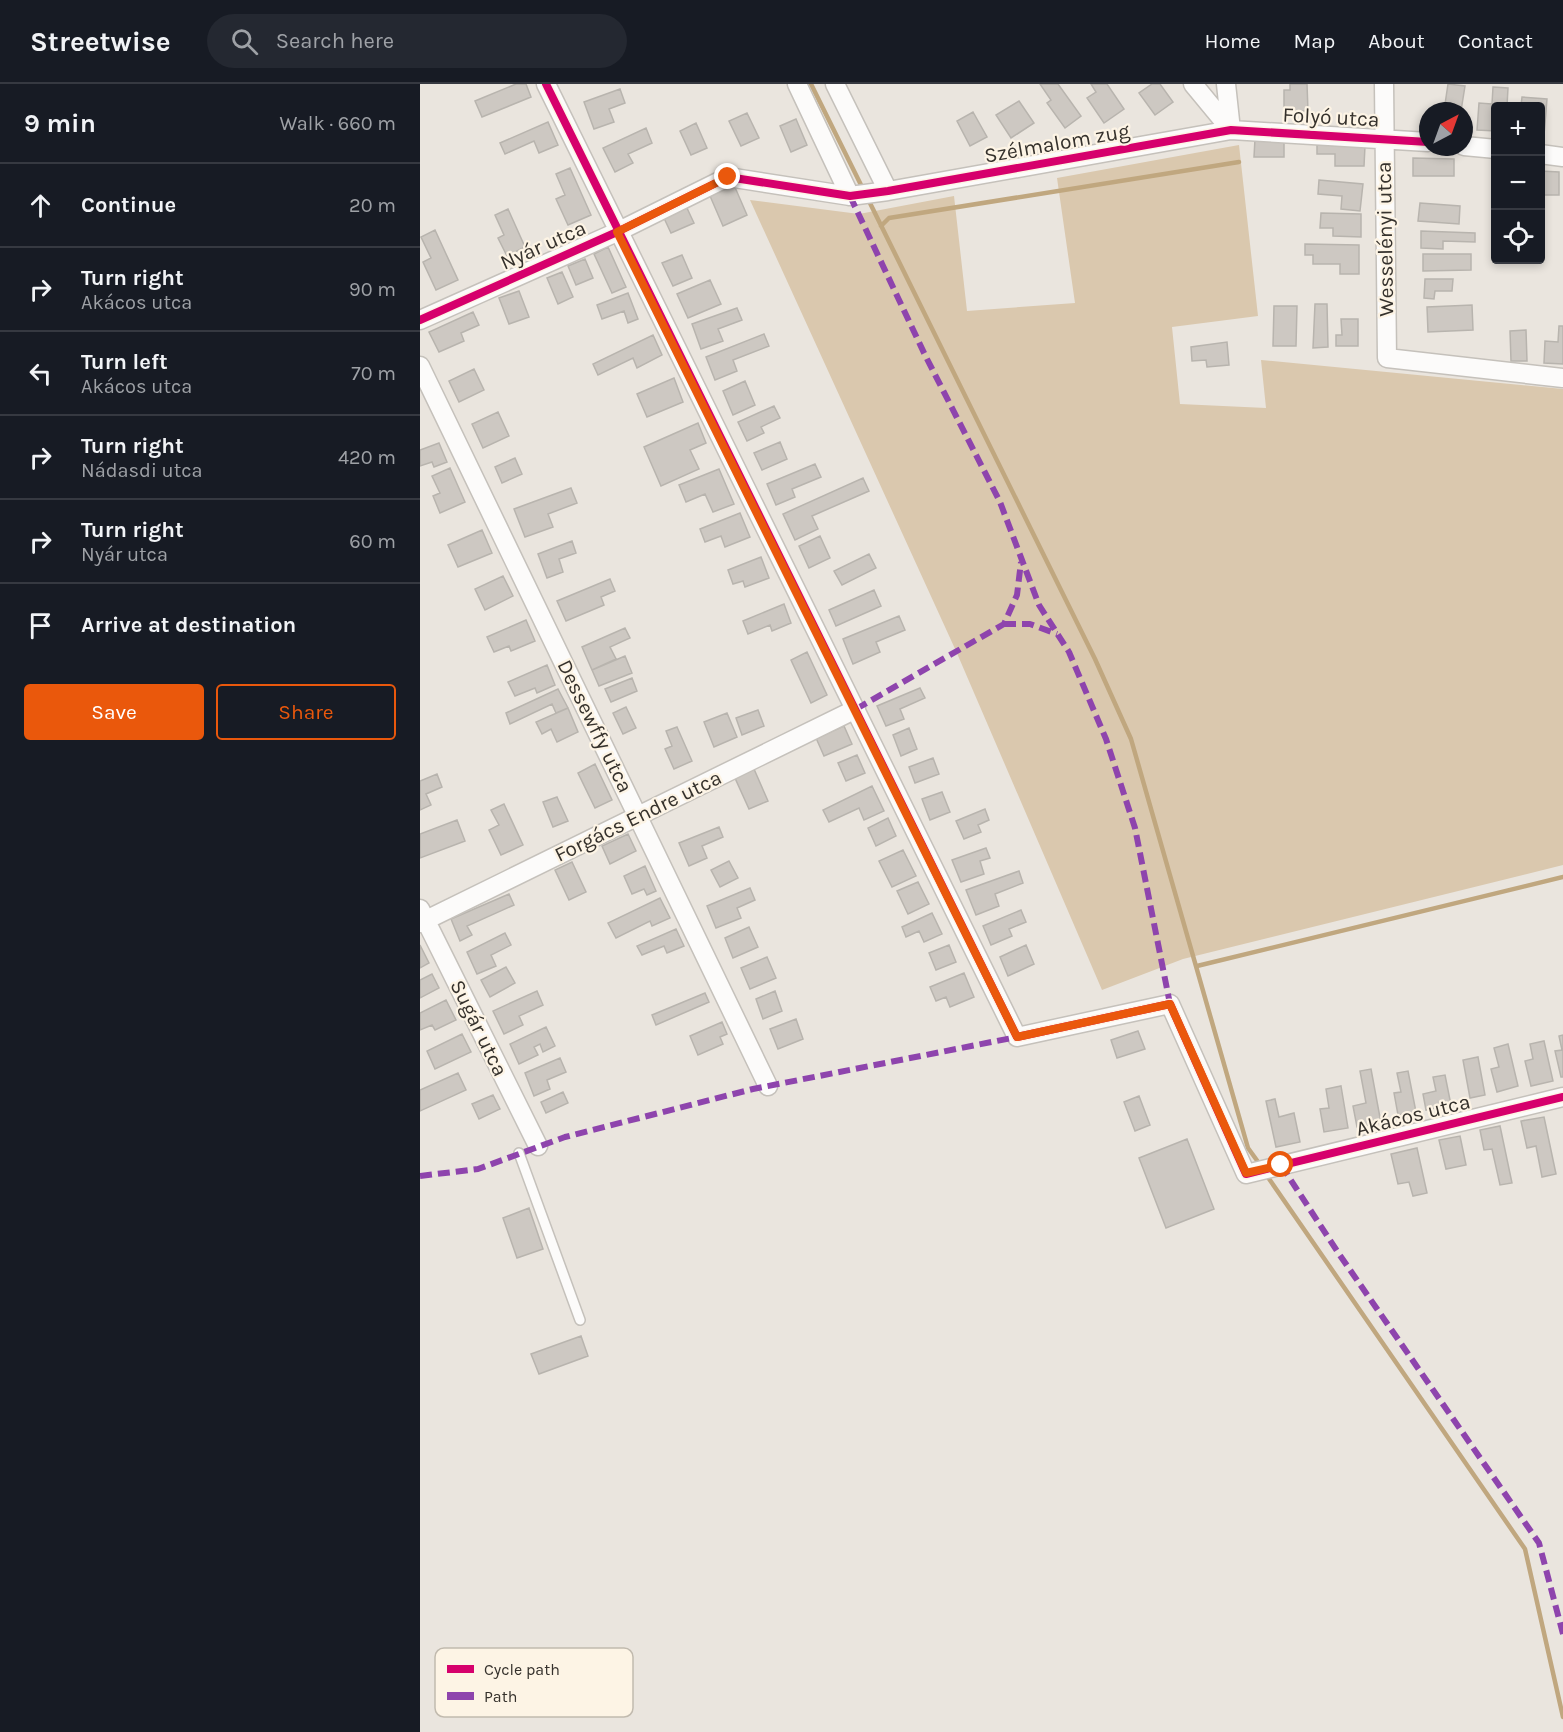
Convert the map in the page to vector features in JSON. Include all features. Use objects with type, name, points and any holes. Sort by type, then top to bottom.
[{"type":"street","points":[[546,84],[617,232],[856,709]]},
{"type":"street","points":[[797,84],[868,194]]},
{"type":"street","points":[[835,84],[868,194]]},
{"type":"street","points":[[1193,84],[1231,130]]},
{"type":"street","points":[[1226,84],[1231,130]]},
{"type":"street","name":"Wesselényi utca","points":[[1384,84],[1387,358],[1563,378]]},
{"type":"street","name":"Szélmalom zug","points":[[868,194],[1231,130]]},
{"type":"street","name":"Folyó utca","points":[[1231,130],[1383,137],[1419,141]]},
{"type":"street","points":[[1473,147],[1491,149]]},
{"type":"street","points":[[1545,155],[1563,157]]},
{"type":"street","name":"Nyár utca","points":[[420,320],[617,232],[728,177],[868,194]]},
{"type":"street","name":"Dessewffy utca","points":[[420,366],[768,1086]]},
{"type":"street","name":"Forgács Endre utca","points":[[422,917],[638,816],[856,709]]},
{"type":"street","name":"Akácos utca","points":[[856,709],[1017,1037],[1170,1004],[1246,1173],[1563,1097]]},
{"type":"street","name":"Sugár utca","points":[[422,917],[538,1146]]},
{"type":"lane","points":[[519,1153],[580,1320]]},
{"type":"shaded area","points":[[1239,145],[1258,316],[1172,327],[1180,404],[1266,408],[1261,360],[1563,389],[1563,865],[1183,959],[1102,990],[956,651],[750,200],[859,214],[954,196],[967,311],[1075,303],[1057,178]]},
{"type":"building","points":[[516,84],[526,84],[531,97],[482,117],[475,101]]},
{"type":"building","points":[[1040,84],[1058,84],[1081,116],[1065,128],[1047,103],[1051,100]]},
{"type":"building","points":[[1091,84],[1107,84],[1124,109],[1104,123],[1087,98],[1096,92]]},
{"type":"building","points":[[1152,84],[1160,84],[1173,102],[1155,115],[1139,93]]},
{"type":"building","points":[[1290,84],[1307,84],[1308,111],[1284,111],[1284,90],[1290,90]]},
{"type":"building","points":[[1448,84],[1465,86],[1462,102],[1445,102]]},
{"type":"building","points":[[1493,87],[1508,88],[1507,102],[1492,102]]},
{"type":"building","points":[[620,89],[625,103],[609,109],[614,122],[594,129],[584,102]]},
{"type":"building","points":[[1522,97],[1547,99],[1545,123],[1545,102],[1521,102]]},
{"type":"building","points":[[1019,101],[1034,123],[1011,138],[996,115]]},
{"type":"building","points":[[1479,103],[1491,104],[1491,131],[1477,130]]},
{"type":"building","points":[[973,112],[987,137],[970,146],[957,121]]},
{"type":"building","points":[[747,113],[759,138],[741,146],[729,121]]},
{"type":"building","points":[[796,119],[807,145],[791,152],[780,126]]},
{"type":"building","points":[[548,122],[558,145],[539,153],[534,141],[505,154],[500,143]]},
{"type":"building","points":[[696,123],[707,148],[691,155],[680,131]]},
{"type":"building","points":[[646,128],[652,143],[628,154],[633,163],[615,172],[603,148]]},
{"type":"building","points":[[1255,139],[1284,139],[1284,157],[1254,157]]},
{"type":"building","points":[[1317,145],[1365,146],[1364,166],[1335,166],[1335,154],[1317,154]]},
{"type":"building","points":[[1413,158],[1454,159],[1454,176],[1413,176]]},
{"type":"building","points":[[570,168],[591,215],[568,225],[556,199],[565,195],[556,174]]},
{"type":"building","points":[[1545,171],[1559,172],[1559,195],[1545,195]]},
{"type":"building","points":[[1319,180],[1363,184],[1360,211],[1341,209],[1342,196],[1318,194]]},
{"type":"building","points":[[734,185],[747,215],[723,226],[710,196]]},
{"type":"building","points":[[1420,203],[1460,206],[1459,224],[1418,221]]},
{"type":"building","points":[[686,206],[694,223],[671,233],[663,216]]},
{"type":"building","points":[[508,209],[525,247],[507,256],[498,238],[504,235],[495,215]]},
{"type":"building","points":[[1321,213],[1361,214],[1361,237],[1333,236],[1333,228],[1320,228]]},
{"type":"building","points":[[435,230],[458,280],[436,290],[423,262],[431,258],[421,237]]},
{"type":"building","points":[[1421,231],[1475,233],[1475,242],[1443,241],[1443,249],[1421,248]]},
{"type":"building","points":[[1305,244],[1359,245],[1359,274],[1340,274],[1340,264],[1313,264],[1313,255],[1305,255]]},
{"type":"building","points":[[608,247],[626,287],[612,293],[594,254]]},
{"type":"building","points":[[1423,254],[1471,254],[1471,270],[1423,271]]},
{"type":"building","points":[[682,255],[692,278],[673,286],[662,263]]},
{"type":"building","points":[[585,259],[593,278],[576,285],[568,266]]},
{"type":"building","points":[[562,272],[573,297],[558,304],[547,278]]},
{"type":"building","points":[[1425,279],[1453,279],[1452,291],[1435,291],[1434,299],[1424,298]]},
{"type":"building","points":[[710,280],[721,304],[688,318],[677,294]]},
{"type":"building","points":[[519,291],[529,317],[509,324],[499,298]]},
{"type":"building","points":[[628,293],[638,319],[628,323],[624,311],[602,319],[597,305]]},
{"type":"building","points":[[1315,304],[1327,304],[1328,347],[1313,348]]},
{"type":"building","points":[[1472,305],[1473,330],[1428,332],[1427,307]]},
{"type":"building","points":[[1274,306],[1297,306],[1296,346],[1273,346]]},
{"type":"building","points":[[737,308],[742,320],[718,329],[723,341],[701,349],[692,324]]},
{"type":"building","points":[[473,312],[479,325],[461,333],[464,341],[439,352],[429,332]]},
{"type":"building","points":[[1341,319],[1358,319],[1358,346],[1336,346],[1336,335],[1342,335]]},
{"type":"building","points":[[1559,326],[1563,326],[1563,364],[1544,363],[1545,341],[1558,342]]},
{"type":"building","points":[[1526,330],[1527,361],[1511,361],[1510,331]]},
{"type":"building","points":[[764,334],[769,346],[733,360],[737,371],[715,380],[706,357]]},
{"type":"building","points":[[653,335],[662,355],[637,368],[633,358],[598,375],[593,364]]},
{"type":"building","points":[[1227,342],[1229,365],[1207,367],[1206,360],[1192,361],[1191,347]]},
{"type":"building","points":[[474,369],[484,390],[459,402],[449,381]]},
{"type":"building","points":[[674,378],[683,402],[647,417],[637,394]]},
{"type":"building","points":[[745,381],[755,405],[733,415],[723,391]]},
{"type":"building","points":[[774,406],[780,418],[761,427],[764,433],[747,441],[738,422]]},
{"type":"building","points":[[498,412],[509,436],[483,448],[472,424]]},
{"type":"building","points":[[698,423],[706,443],[690,450],[699,469],[661,486],[644,447]]},
{"type":"building","points":[[780,442],[787,459],[762,470],[754,453]]},
{"type":"building","points":[[439,443],[447,462],[434,467],[432,462],[420,466],[420,450]]},
{"type":"building","points":[[515,458],[522,474],[502,483],[495,467]]},
{"type":"building","points":[[815,464],[821,477],[792,489],[795,497],[776,505],[767,484]]},
{"type":"building","points":[[450,468],[465,502],[440,513],[433,496],[440,493],[432,476]]},
{"type":"building","points":[[719,469],[734,504],[713,512],[705,494],[686,502],[679,485]]},
{"type":"building","points":[[863,478],[869,491],[812,516],[818,529],[795,540],[783,514]]},
{"type":"building","points":[[571,488],[577,503],[548,514],[553,527],[525,537],[514,509]]},
{"type":"building","points":[[740,513],[750,537],[725,547],[721,536],[705,542],[700,529]]},
{"type":"building","points":[[482,530],[492,553],[458,567],[448,545]]},
{"type":"building","points":[[820,536],[830,558],[809,568],[799,546]]},
{"type":"building","points":[[572,541],[576,553],[559,559],[563,572],[547,578],[538,554]]},
{"type":"building","points":[[869,554],[876,568],[842,585],[834,571]]},
{"type":"building","points":[[761,557],[769,578],[745,587],[743,581],[733,584],[728,570]]},
{"type":"building","points":[[503,576],[513,596],[485,610],[475,589]]},
{"type":"building","points":[[610,579],[615,591],[601,597],[604,605],[566,621],[557,601]]},
{"type":"building","points":[[874,590],[881,606],[836,626],[829,610]]},
{"type":"building","points":[[784,604],[791,623],[772,631],[770,625],[748,634],[743,621]]},
{"type":"building","points":[[899,616],[905,630],[876,642],[880,652],[853,664],[843,639]]},
{"type":"building","points":[[526,620],[535,641],[511,651],[509,646],[494,652],[487,637]]},
{"type":"building","points":[[625,628],[630,638],[610,647],[616,659],[592,670],[582,647]]},
{"type":"building","points":[[807,652],[827,695],[811,703],[791,660]]},
{"type":"building","points":[[625,656],[632,673],[599,686],[592,670]]},
{"type":"building","points":[[547,665],[555,685],[537,693],[535,688],[515,696],[508,682]]},
{"type":"building","points":[[632,678],[637,691],[611,702],[605,689]]},
{"type":"building","points":[[920,688],[925,698],[900,709],[904,719],[886,726],[877,706]]},
{"type":"building","points":[[558,689],[568,708],[556,713],[552,704],[510,724],[506,713]]},
{"type":"building","points":[[626,707],[636,728],[623,734],[613,713]]},
{"type":"building","points":[[568,708],[578,732],[557,742],[551,729],[542,734],[536,722]]},
{"type":"building","points":[[758,710],[764,726],[742,735],[736,718]]},
{"type":"building","points":[[727,713],[737,737],[714,747],[704,722]]},
{"type":"building","points":[[844,726],[852,744],[824,756],[816,738]]},
{"type":"building","points":[[677,727],[692,761],[674,769],[665,749],[672,746],[666,731]]},
{"type":"building","points":[[909,728],[917,749],[901,756],[893,735]]},
{"type":"building","points":[[857,755],[865,773],[846,781],[838,763]]},
{"type":"building","points":[[933,758],[939,774],[915,783],[909,767]]},
{"type":"building","points":[[595,764],[612,800],[595,808],[578,773]]},
{"type":"building","points":[[754,769],[768,801],[749,809],[735,778]]},
{"type":"building","points":[[437,774],[442,787],[426,794],[431,805],[420,810],[420,781]]},
{"type":"building","points":[[872,786],[884,811],[864,820],[859,808],[829,822],[823,810]]},
{"type":"building","points":[[942,792],[950,812],[930,820],[922,799]]},
{"type":"building","points":[[557,797],[568,821],[553,827],[543,802]]},
{"type":"building","points":[[504,804],[523,845],[501,855],[489,830],[499,825],[491,810]]},
{"type":"building","points":[[985,809],[989,820],[978,825],[981,832],[964,839],[956,821]]},
{"type":"building","points":[[888,818],[896,836],[876,846],[868,828]]},
{"type":"building","points":[[457,820],[465,841],[420,858],[420,834]]},
{"type":"building","points":[[719,827],[723,837],[702,846],[707,858],[689,866],[679,843]]},
{"type":"building","points":[[628,834],[636,851],[610,864],[602,846]]},
{"type":"building","points":[[986,848],[990,858],[980,861],[984,874],[961,882],[952,860]]},
{"type":"building","points":[[903,850],[916,876],[892,887],[879,861]]},
{"type":"building","points":[[729,861],[738,878],[720,887],[711,870]]},
{"type":"building","points":[[572,862],[586,892],[569,900],[555,870]]},
{"type":"building","points":[[645,866],[656,891],[647,895],[644,889],[632,894],[624,876]]},
{"type":"building","points":[[1019,871],[1023,883],[995,894],[999,906],[976,915],[966,890]]},
{"type":"building","points":[[918,882],[929,904],[908,914],[897,891]]},
{"type":"building","points":[[750,888],[755,900],[737,908],[741,918],[716,928],[707,906]]},
{"type":"building","points":[[509,894],[514,905],[467,926],[472,935],[460,941],[451,919]]},
{"type":"building","points":[[660,898],[670,918],[652,926],[650,921],[616,938],[608,923]]},
{"type":"building","points":[[1021,910],[1026,922],[1009,929],[1012,936],[991,945],[983,926]]},
{"type":"building","points":[[932,913],[942,934],[924,942],[919,931],[906,937],[902,927]]},
{"type":"building","points":[[749,927],[758,947],[733,958],[725,938]]},
{"type":"building","points":[[676,929],[684,946],[667,953],[664,946],[642,955],[637,946]]},
{"type":"building","points":[[505,933],[511,945],[491,955],[496,966],[477,974],[467,952]]},
{"type":"building","points":[[420,945],[429,963],[420,968]]},
{"type":"building","points":[[949,945],[956,962],[936,970],[929,953]]},
{"type":"building","points":[[1026,945],[1034,964],[1008,976],[1000,957]]},
{"type":"building","points":[[767,957],[776,978],[750,989],[741,968]]},
{"type":"building","points":[[506,967],[515,983],[490,997],[481,980]]},
{"type":"building","points":[[964,973],[974,997],[950,1007],[946,997],[936,1001],[930,987]]},
{"type":"building","points":[[432,974],[439,988],[420,998],[420,980]]},
{"type":"building","points":[[537,991],[543,1005],[519,1016],[523,1025],[504,1034],[493,1011]]},
{"type":"building","points":[[775,991],[782,1011],[763,1019],[756,999]]},
{"type":"building","points":[[705,993],[709,1002],[656,1025],[652,1015]]},
{"type":"building","points":[[446,1000],[456,1020],[435,1030],[432,1025],[420,1030],[420,1013]]},
{"type":"building","points":[[796,1019],[803,1039],[778,1049],[770,1029]]},
{"type":"building","points":[[722,1022],[727,1034],[720,1037],[723,1044],[698,1055],[690,1036]]},
{"type":"building","points":[[546,1027],[555,1046],[543,1052],[540,1044],[534,1047],[538,1055],[519,1064],[510,1044]]},
{"type":"building","points":[[1138,1031],[1145,1049],[1117,1058],[1111,1040]]},
{"type":"building","points":[[462,1034],[471,1052],[435,1069],[427,1051]]},
{"type":"building","points":[[1563,1035],[1563,1077],[1561,1077],[1555,1051],[1562,1050],[1559,1036]]},
{"type":"building","points":[[1544,1041],[1553,1081],[1531,1086],[1525,1061],[1533,1059],[1530,1044]]},
{"type":"building","points":[[1508,1044],[1518,1086],[1497,1092],[1491,1069],[1499,1067],[1494,1048]]},
{"type":"building","points":[[1478,1057],[1485,1095],[1470,1098],[1463,1060]]},
{"type":"building","points":[[560,1058],[566,1072],[547,1080],[550,1089],[534,1096],[525,1073]]},
{"type":"building","points":[[1371,1069],[1381,1123],[1357,1127],[1353,1106],[1366,1103],[1360,1071]]},
{"type":"building","points":[[1408,1071],[1416,1112],[1398,1115],[1394,1093],[1401,1092],[1397,1073]]},
{"type":"building","points":[[458,1073],[466,1090],[420,1111],[420,1090]]},
{"type":"building","points":[[1445,1075],[1451,1105],[1426,1110],[1423,1094],[1436,1091],[1433,1077]]},
{"type":"building","points":[[1341,1086],[1348,1128],[1324,1132],[1320,1109],[1329,1108],[1326,1089]]},
{"type":"building","points":[[563,1092],[568,1103],[546,1113],[541,1102]]},
{"type":"building","points":[[493,1095],[500,1109],[479,1119],[472,1104]]},
{"type":"building","points":[[1139,1096],[1150,1125],[1135,1131],[1124,1102]]},
{"type":"building","points":[[1275,1099],[1279,1117],[1294,1113],[1300,1142],[1276,1147],[1266,1101]]},
{"type":"building","points":[[1544,1117],[1556,1174],[1542,1177],[1536,1146],[1527,1148],[1521,1121]]},
{"type":"building","points":[[1500,1126],[1512,1183],[1500,1185],[1492,1149],[1484,1150],[1480,1130]]},
{"type":"building","points":[[1460,1136],[1466,1165],[1446,1169],[1439,1140]]},
{"type":"building","points":[[1187,1139],[1214,1209],[1166,1228],[1139,1158]]},
{"type":"building","points":[[1417,1148],[1427,1193],[1413,1196],[1409,1182],[1398,1184],[1391,1154]]},
{"type":"building","points":[[529,1208],[543,1249],[517,1258],[503,1218]]},
{"type":"building","points":[[581,1336],[588,1356],[539,1374],[531,1354]]},
{"type":"waterway","points":[[811,84],[863,189]]},
{"type":"waterway","points":[[881,226],[889,218],[1239,162]]},
{"type":"waterway","points":[[868,199],[1095,659],[1131,739],[1248,1148],[1261,1166]]},
{"type":"waterway","points":[[1197,966],[1563,877]]},
{"type":"waterway","points":[[1265,1173],[1525,1549],[1563,1717]]},
{"type":"marked path","points":[[850,196],[925,355],[1000,502],[1039,605],[1069,652],[1106,739],[1135,828],[1170,1004]]},
{"type":"marked path","points":[[856,709],[1004,624],[1017,595],[1021,562]]},
{"type":"marked path","points":[[1004,624],[1030,624],[1057,634]]},
{"type":"marked path","points":[[420,1176],[478,1169],[565,1137],[753,1089],[1017,1037]]},
{"type":"marked path","points":[[1281,1165],[1339,1254],[1539,1543],[1563,1634]]},
{"type":"cycle path","points":[[546,84],[1017,1037],[1170,1004],[1246,1174],[1563,1097]]},
{"type":"cycle path","points":[[420,320],[617,232],[728,177],[850,196],[1231,130],[1419,141]]},
{"type":"route","points":[[728,177],[617,232],[1017,1037],[1170,1004],[1246,1173],[1281,1165]]}]
